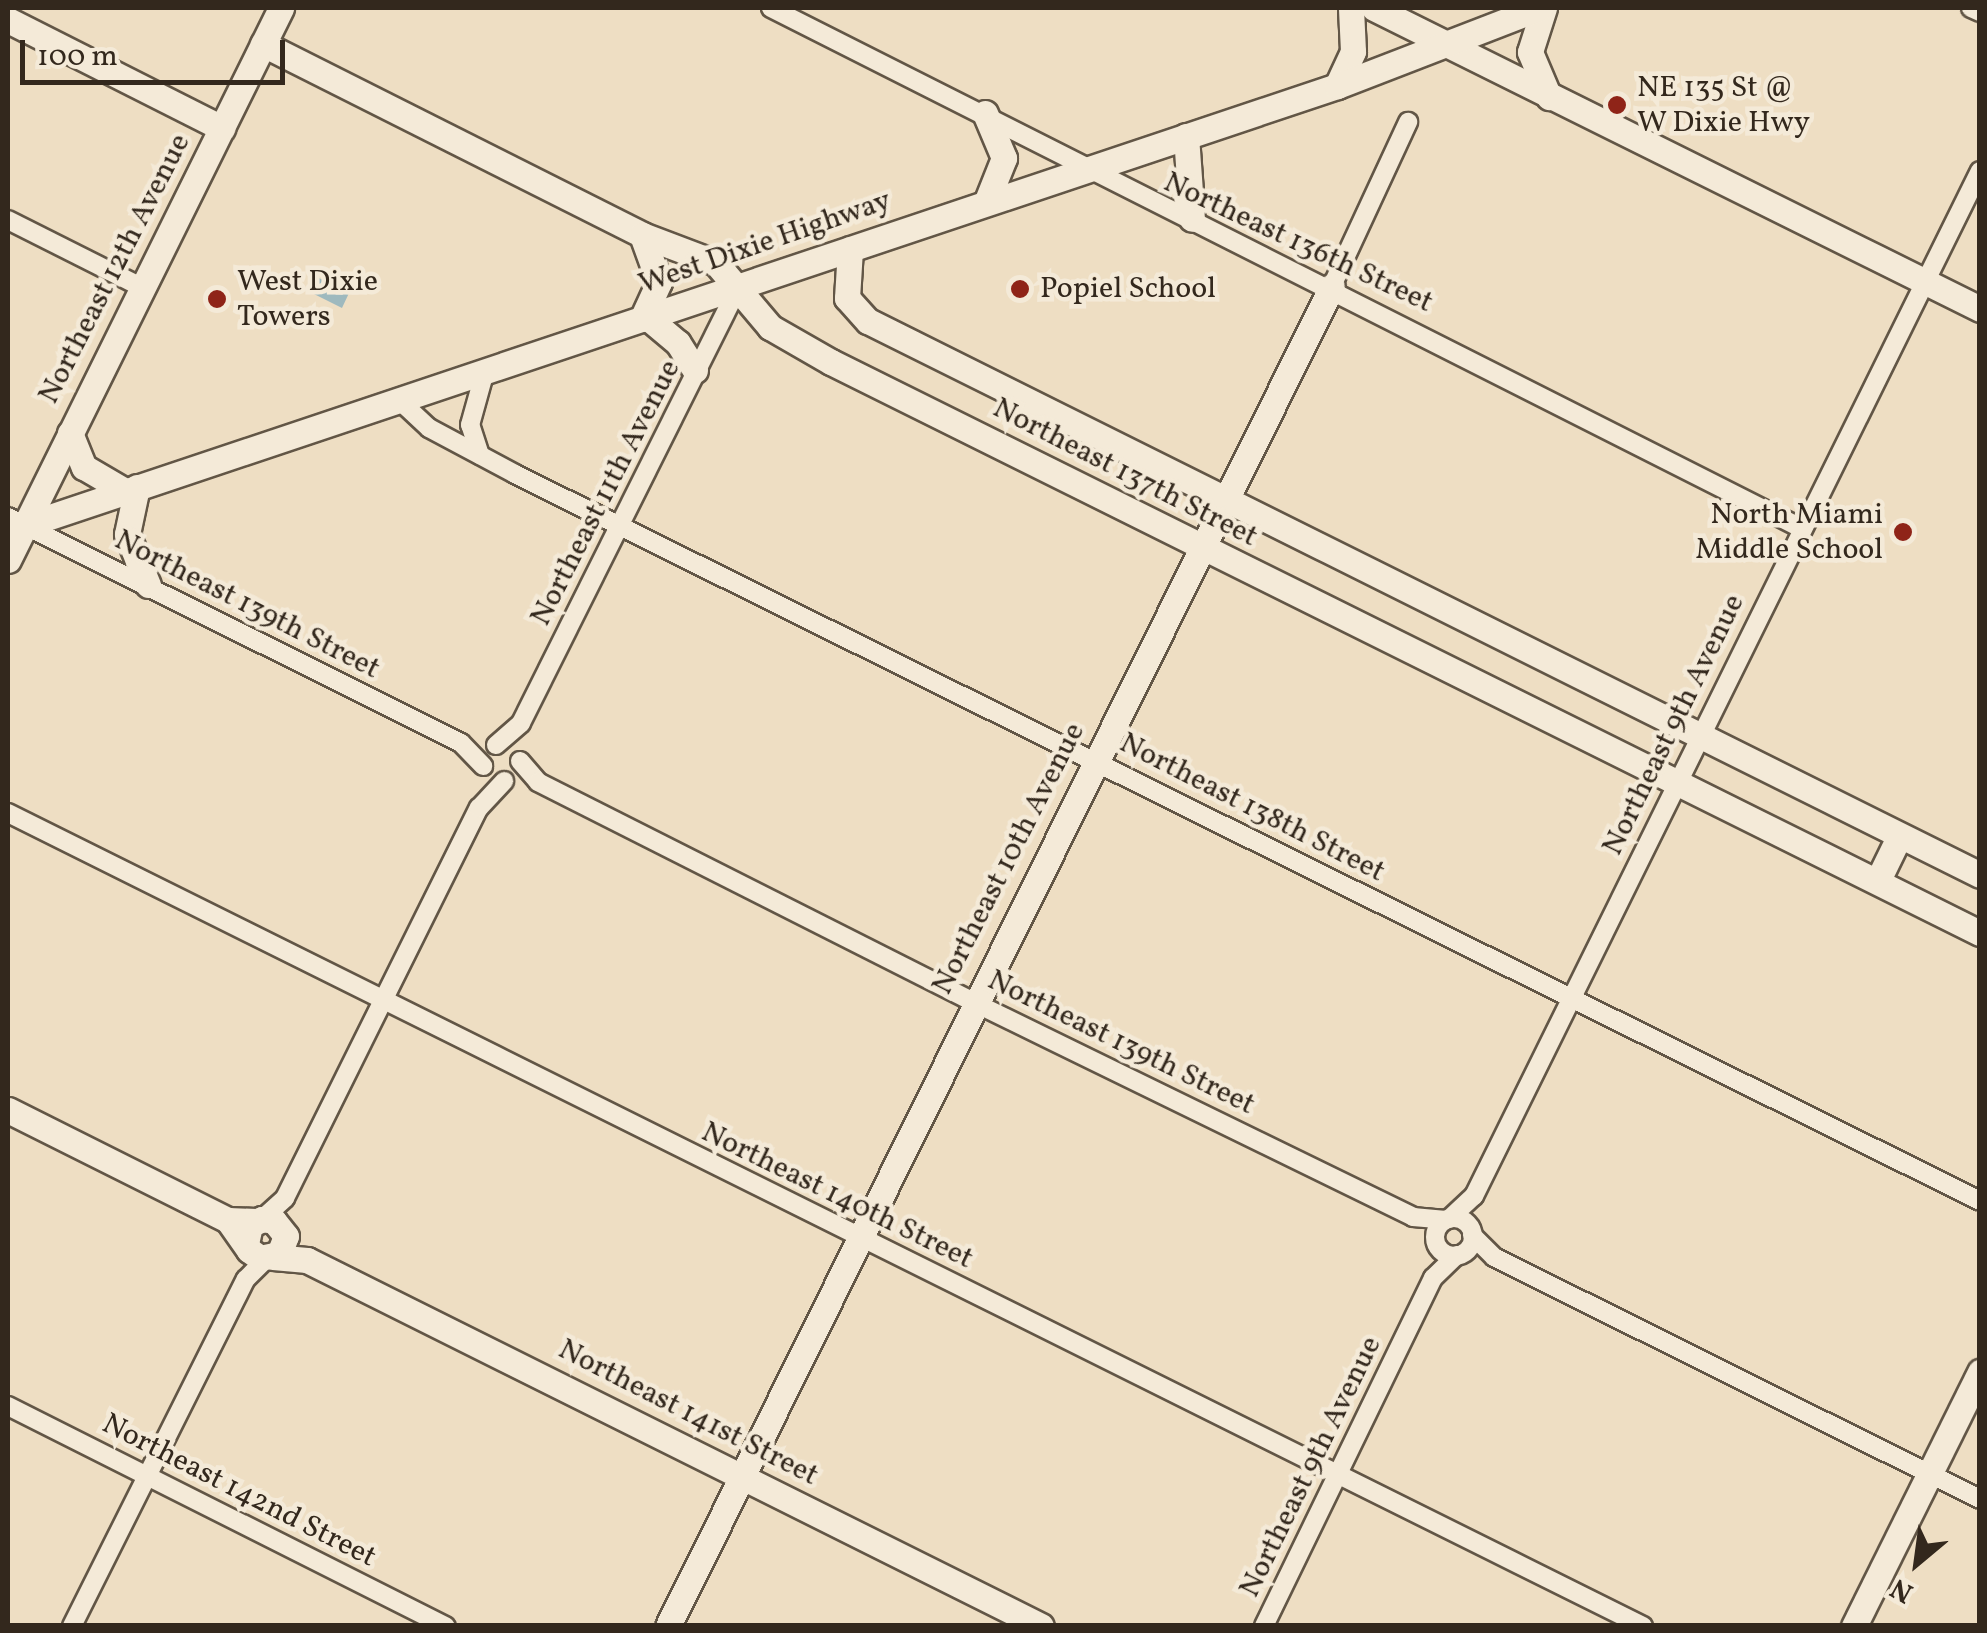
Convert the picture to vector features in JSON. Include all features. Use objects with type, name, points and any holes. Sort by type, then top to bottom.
[{"type":"street","name":"Northeast 12th Avenue","points":[[8,560],[13,525],[70,434],[282,8]]},
{"type":"street","name":"Northeast 136th Street","points":[[772,8],[985,113],[1088,169],[1332,286],[1801,528]]},
{"type":"street","points":[[1338,86],[1353,51],[1351,8]]},
{"type":"street","points":[[1374,8],[1980,310]]},
{"type":"street","points":[[1542,8],[1530,52],[1550,96]]},
{"type":"street","name":"West Dixie Highway","points":[[13,525],[1338,86],[1452,46],[1542,8]]},
{"type":"street","points":[[1971,8],[1980,12]]},
{"type":"street","points":[[8,20],[222,128]]},
{"type":"street","name":"Northeast 137th Street","points":[[264,44],[642,234],[716,263],[770,327],[803,347],[1980,933]]},
{"type":"street","points":[[985,113],[1004,158],[986,204]]},
{"type":"street","name":"Northeast 10th Avenue","points":[[668,1626],[973,1002],[1332,286],[1408,122]]},
{"type":"street","points":[[1186,136],[1192,219]]},
{"type":"street","name":"Northeast 9th Avenue","points":[[1433,1278],[1458,1255],[1472,1234],[1474,1196],[1920,280],[1980,172]]},
{"type":"street","points":[[8,220],[141,287]]},
{"type":"street","points":[[642,234],[659,282],[644,318],[678,343],[696,370]]},
{"type":"street","name":"Northeast 137th Street","points":[[850,248],[847,298],[860,316],[1461,622],[1701,734],[1980,876]]},
{"type":"street","name":"Northeast 11th Avenue","points":[[495,746],[521,722],[738,287]]},
{"type":"street","points":[[480,456],[470,424],[485,371]]},
{"type":"street","name":"Northeast 138th Street","points":[[399,400],[430,428],[480,456],[1980,1201]]},
{"type":"street","points":[[70,434],[84,467],[131,489],[126,534],[148,586]]},
{"type":"street","name":"Northeast 139th Street","points":[[13,525],[148,586],[461,743],[484,767],[506,781],[538,782]]},
{"type":"street","name":"Northeast 11th Avenue","points":[[520,760],[521,722]]},
{"type":"street","name":"Northeast 139th Street","points":[[461,743],[495,746]]},
{"type":"street","points":[[72,1626],[480,808],[520,760],[508,745],[495,746],[484,767],[480,808]]},
{"type":"street","name":"Northeast 139th Street","points":[[520,760],[538,782],[973,1002],[1413,1216],[1447,1219]]},
{"type":"street","name":"Northeast 140th Street","points":[[8,812],[860,1239],[1340,1471],[1644,1626]]},
{"type":"street","points":[[1878,880],[1899,837]]},
{"type":"street","points":[[8,1110],[265,1240]]},
{"type":"street","name":"Northeast 9th Avenue","points":[[1447,1219],[1474,1196]]},
{"type":"street","name":"Northeast 139th Street","points":[[1413,1216],[1436,1241],[1458,1255]]},
{"type":"street","points":[[1436,1241],[1447,1219],[1466,1222],[1494,1257],[1980,1499]]},
{"type":"street","name":"Northeast 141st Street","points":[[265,1240],[1041,1626]]},
{"type":"street","name":"Northeast 9th Avenue","points":[[1264,1626],[1433,1278],[1436,1241]]},
{"type":"street","points":[[1458,1255],[1494,1257]]},
{"type":"street","points":[[1854,1626],[1980,1372]]},
{"type":"street","name":"Northeast 142nd Street","points":[[8,1406],[446,1626]]},
{"type":"water","points":[[319,278],[349,293],[342,308],[312,293]]},
{"type":"place","name":"NE 135 St @ W Dixie Hwy","points":[[1617,105]]},
{"type":"place","name":"Popiel School","points":[[1020,289]]},
{"type":"place","name":"West Dixie Towers","points":[[217,299]]},
{"type":"place","name":"North Miami Middle School","points":[[1903,532]]}]
